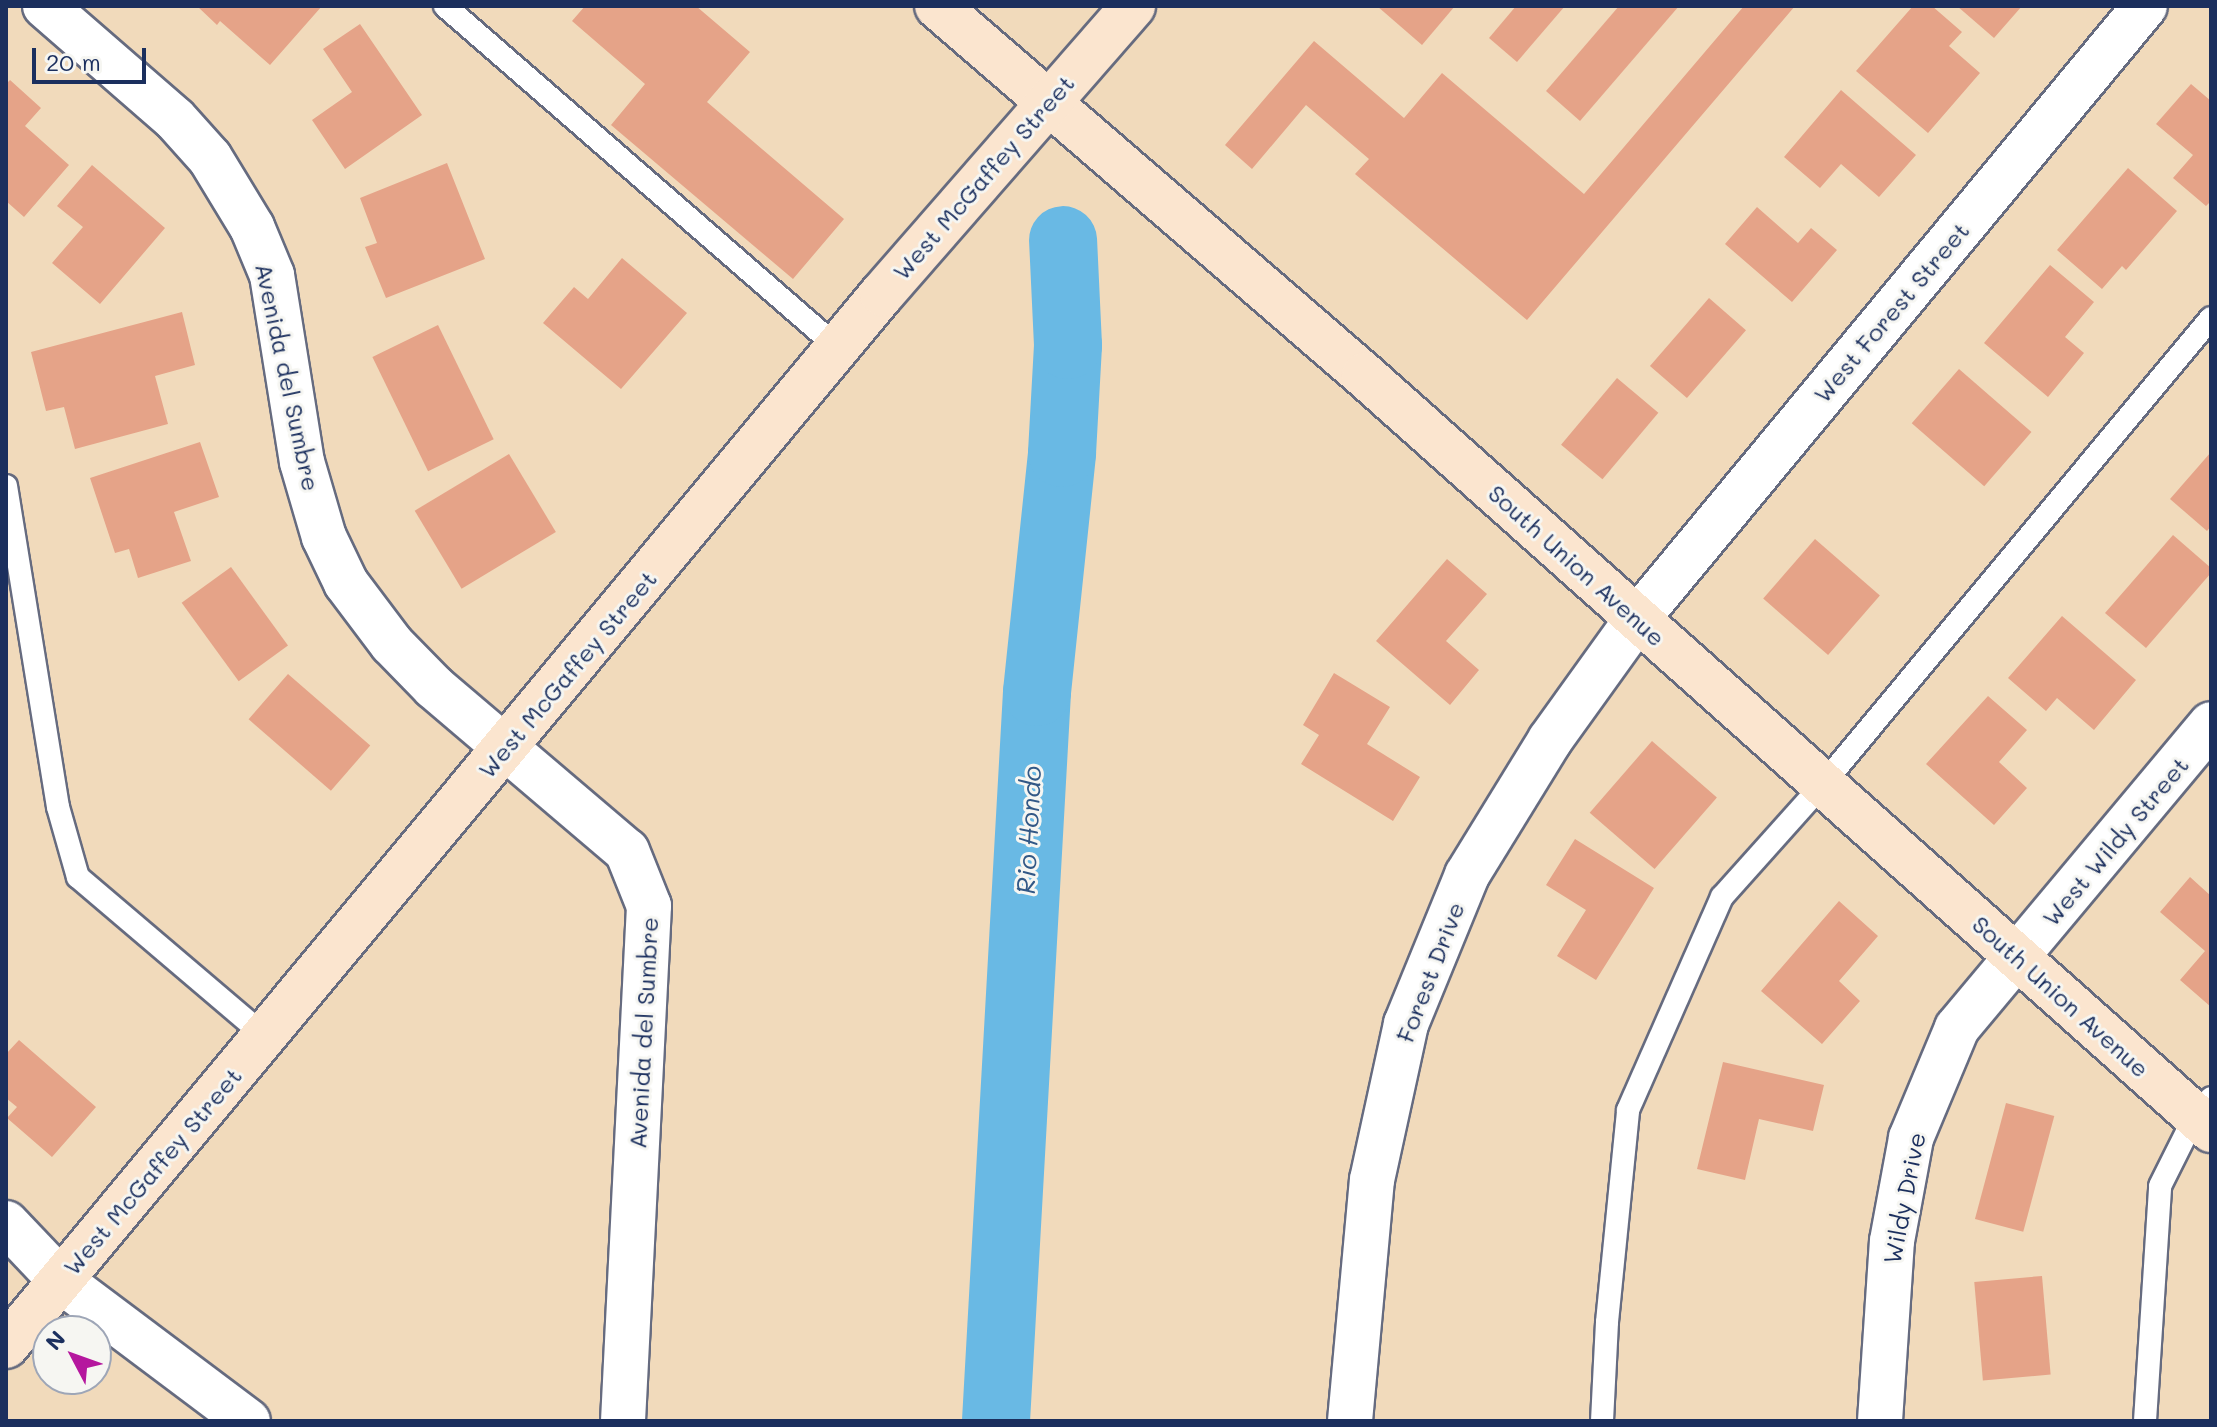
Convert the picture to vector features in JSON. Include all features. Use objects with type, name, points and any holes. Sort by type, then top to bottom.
[{"type":"main road","name":"South Union Avenue","points":[[937,6],[1364,375],[2019,957],[2206,1115]]},
{"type":"main road","name":"West McGaffey Street","points":[[6,1346],[505,750],[837,347],[1133,6]]},
{"type":"street","name":"Avenida del Sumbre","points":[[45,6],[175,119],[210,158],[252,227],[272,275],[302,462],[324,537],[346,583],[392,644],[505,750],[627,851],[649,906],[623,1421]]},
{"type":"street","name":"West Forest Street","points":[[1637,619],[2145,6]]},
{"type":"street","name":"Forest Drive","points":[[1350,1421],[1372,1180],[1406,1024],[1467,875],[1550,740],[1637,619]]},
{"type":"street","name":"West Wildy Street","points":[[2019,957],[2211,724]]},
{"type":"street","name":"Wildy Drive","points":[[1880,1421],[1892,1241],[1911,1138],[1957,1028],[2019,957]]},
{"type":"street","points":[[6,1223],[60,1280],[248,1421]]},
{"type":"lane","points":[[445,6],[837,347]]},
{"type":"lane","points":[[1602,1421],[1607,1322],[1628,1110],[1722,897],[1823,784],[2211,318]]},
{"type":"lane","points":[[6,486],[58,807],[78,877],[265,1036]]},
{"type":"lane","points":[[2145,1421],[2160,1186],[2206,1115]]},
{"type":"building","points":[[197,6],[322,6],[270,65],[220,21],[217,25]]},
{"type":"building","points":[[585,6],[696,6],[750,52],[707,102],[844,219],[793,279],[611,125],[645,84],[572,21]]},
{"type":"building","points":[[1377,6],[1455,6],[1422,45]]},
{"type":"building","points":[[1516,6],[1565,6],[1517,62],[1489,38]]},
{"type":"building","points":[[1619,6],[1679,6],[1580,121],[1546,91]]},
{"type":"building","points":[[1744,6],[1795,6],[1527,320],[1355,174],[1369,159],[1306,105],[1252,169],[1225,145],[1314,41],[1404,118],[1442,73],[1584,194]]},
{"type":"building","points":[[1913,6],[1932,6],[1962,32],[1949,46],[1980,73],[1928,133],[1856,71]]},
{"type":"building","points":[[1957,6],[2022,6],[1994,38]]},
{"type":"building","points":[[360,24],[422,115],[345,169],[312,120],[352,92],[323,49]]},
{"type":"building","points":[[10,80],[41,108],[25,126],[69,165],[24,217],[6,201],[6,84]]},
{"type":"building","points":[[2191,84],[2211,101],[2211,201],[2206,206],[2173,178],[2193,155],[2156,124]]},
{"type":"building","points":[[1841,90],[1916,155],[1879,197],[1841,164],[1820,188],[1784,157]]},
{"type":"building","points":[[447,163],[485,259],[386,298],[365,247],[377,243],[360,198]]},
{"type":"building","points":[[92,165],[165,228],[100,304],[52,263],[83,227],[57,206]]},
{"type":"building","points":[[2128,168],[2177,211],[2126,270],[2122,266],[2102,289],[2057,250]]},
{"type":"building","points":[[1757,207],[1798,243],[1811,228],[1837,250],[1792,302],[1725,244]]},
{"type":"building","points":[[622,258],[687,313],[621,389],[543,323],[574,287],[588,299]]},
{"type":"building","points":[[2050,265],[2094,302],[2065,337],[2084,353],[2048,397],[1984,343]]},
{"type":"building","points":[[1709,298],[1746,330],[1687,398],[1650,366]]},
{"type":"building","points":[[182,312],[195,365],[155,376],[168,424],[75,449],[64,407],[46,411],[31,352]]},
{"type":"building","points":[[438,325],[494,439],[428,471],[372,357]]},
{"type":"building","points":[[1959,369],[2031,432],[1984,486],[1912,423]]},
{"type":"building","points":[[1617,378],[1658,413],[1602,479],[1561,445]]},
{"type":"building","points":[[200,442],[219,497],[174,512],[191,561],[138,578],[129,549],[115,553],[90,478]]},
{"type":"building","points":[[2211,452],[2211,526],[2207,531],[2170,499]]},
{"type":"building","points":[[509,454],[556,532],[462,589],[415,511]]},
{"type":"building","points":[[2173,535],[2211,568],[2211,573],[2146,648],[2105,613]]},
{"type":"building","points":[[1815,539],[1880,595],[1828,655],[1763,599]]},
{"type":"building","points":[[1447,559],[1487,594],[1446,641],[1479,670],[1450,705],[1376,641]]},
{"type":"building","points":[[231,567],[288,645],[239,681],[182,603]]},
{"type":"building","points":[[2062,616],[2136,680],[2094,730],[2057,698],[2046,711],[2008,678]]},
{"type":"building","points":[[1334,673],[1390,707],[1367,744],[1420,777],[1393,821],[1301,764],[1319,735],[1303,725]]},
{"type":"building","points":[[288,674],[370,746],[331,791],[249,719]]},
{"type":"building","points":[[1988,696],[2027,730],[1999,762],[2027,788],[1994,825],[1926,764]]},
{"type":"building","points":[[1652,741],[1717,797],[1655,869],[1590,813]]},
{"type":"building","points":[[1575,839],[1654,888],[1596,980],[1557,956],[1586,910],[1546,885]]},
{"type":"building","points":[[2190,877],[2211,896],[2211,1007],[2180,980],[2205,951],[2160,912]]},
{"type":"building","points":[[1839,901],[1878,936],[1839,981],[1860,1001],[1822,1044],[1761,991]]},
{"type":"building","points":[[19,1040],[96,1107],[52,1157],[7,1118],[17,1107],[6,1098],[6,1054]]},
{"type":"building","points":[[1723,1062],[1824,1085],[1813,1131],[1759,1119],[1745,1180],[1697,1169]]},
{"type":"building","points":[[2006,1103],[2054,1116],[2023,1232],[1975,1219]]},
{"type":"building","points":[[2042,1276],[2051,1375],[1983,1381],[1974,1282]]},
{"type":"waterway","name":"Rio Hondo","points":[[996,1421],[1037,692],[1062,453],[1068,345],[1063,240]]}]
